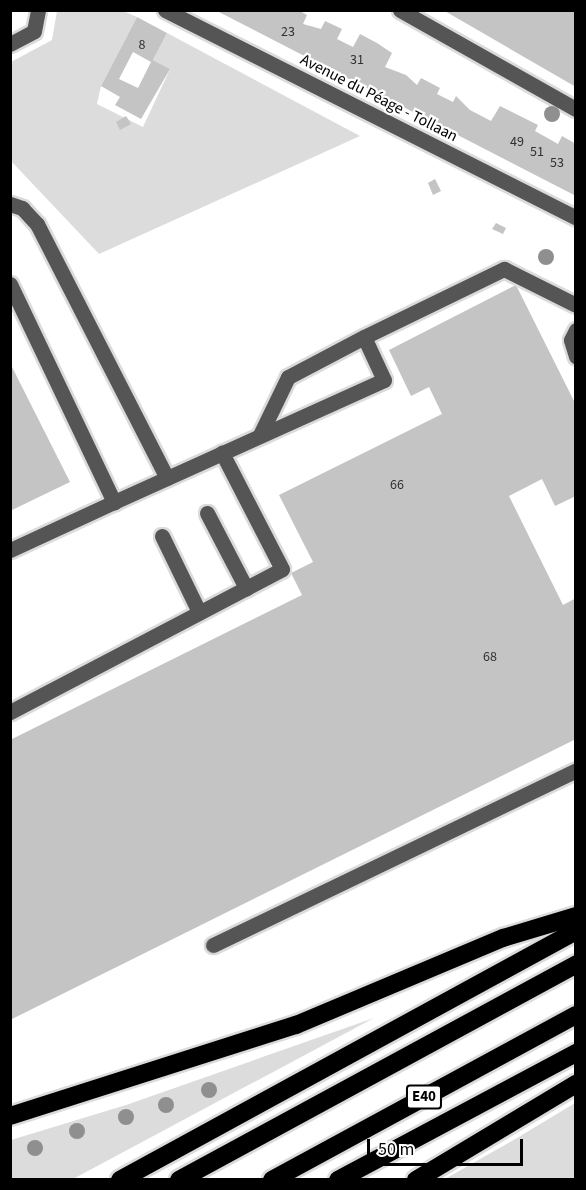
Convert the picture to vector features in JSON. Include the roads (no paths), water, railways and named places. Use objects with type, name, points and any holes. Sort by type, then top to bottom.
[{"type":"highway","points":[[10,1116],[296,1025],[503,938],[576,916]]},
{"type":"highway","points":[[120,1179],[576,931]]},
{"type":"highway","name":"E40","points":[[178,1179],[576,964]]},
{"type":"highway","name":"E40","points":[[272,1179],[576,1015]]},
{"type":"highway","name":"E40","points":[[338,1179],[576,1053]]},
{"type":"highway","points":[[416,1179],[576,1084]]},
{"type":"street","points":[[10,44],[34,31],[38,10]]},
{"type":"street","name":"Avenue du Péage - Tollaan","points":[[165,10],[576,218]]},
{"type":"street","points":[[400,10],[576,109]]},
{"type":"street","points":[[10,204],[22,208],[37,224],[167,478]]},
{"type":"street","points":[[260,435],[288,377],[504,269],[576,305]]},
{"type":"street","points":[[10,284],[114,502]]},
{"type":"street","points":[[576,330],[571,340],[576,356]]},
{"type":"street","points":[[10,550],[384,380],[364,337]]},
{"type":"street","points":[[10,712],[282,569],[222,453]]},
{"type":"street","points":[[207,513],[246,588]]},
{"type":"street","points":[[162,536],[200,612]]},
{"type":"street","points":[[213,945],[576,770]]}]
